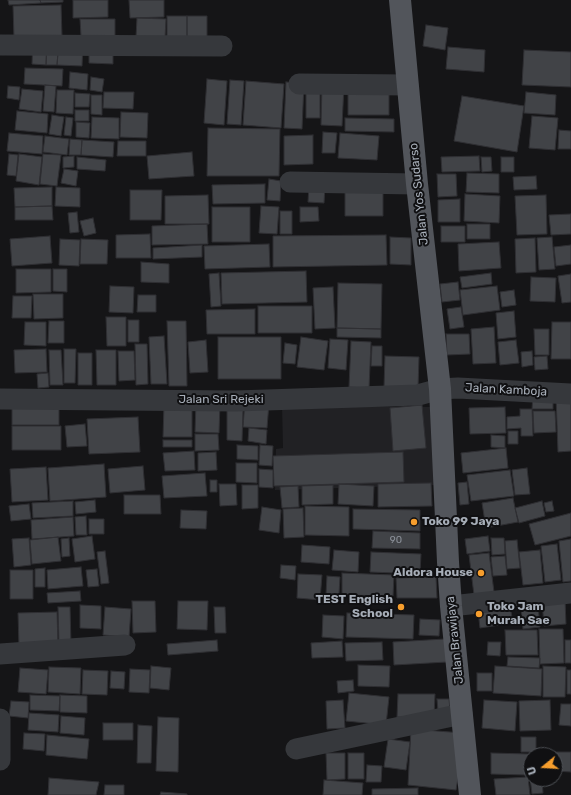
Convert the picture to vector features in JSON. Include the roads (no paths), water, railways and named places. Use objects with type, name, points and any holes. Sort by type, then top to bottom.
[{"type":"main road","name":"Jalan Yos Sudarso","points":[[400,0],[417,184],[440,389]]},
{"type":"main road","name":"Jalan Brawijaya","points":[[440,389],[451,606],[470,795]]},
{"type":"street","points":[[0,45],[222,46]]},
{"type":"street","points":[[299,84],[408,85]]},
{"type":"street","points":[[290,182],[417,184]]},
{"type":"street","name":"Jalan Kamboja","points":[[440,389],[458,388],[571,394]]},
{"type":"street","name":"Jalan Sri Rejeki","points":[[0,399],[236,400],[418,395],[440,389]]},
{"type":"street","points":[[451,606],[571,593]]},
{"type":"street","points":[[0,654],[125,646]]},
{"type":"street","points":[[296,749],[462,714]]},
{"type":"street","points":[[0,719],[0,760]]},
{"type":"place","name":"Toko 99 Jaya","points":[[414,522]]},
{"type":"place","name":"Aldora House","points":[[481,573]]},
{"type":"place","name":"TEST English School","points":[[401,607]]},
{"type":"place","name":"Toko Jam Murah Sae","points":[[479,614]]}]
